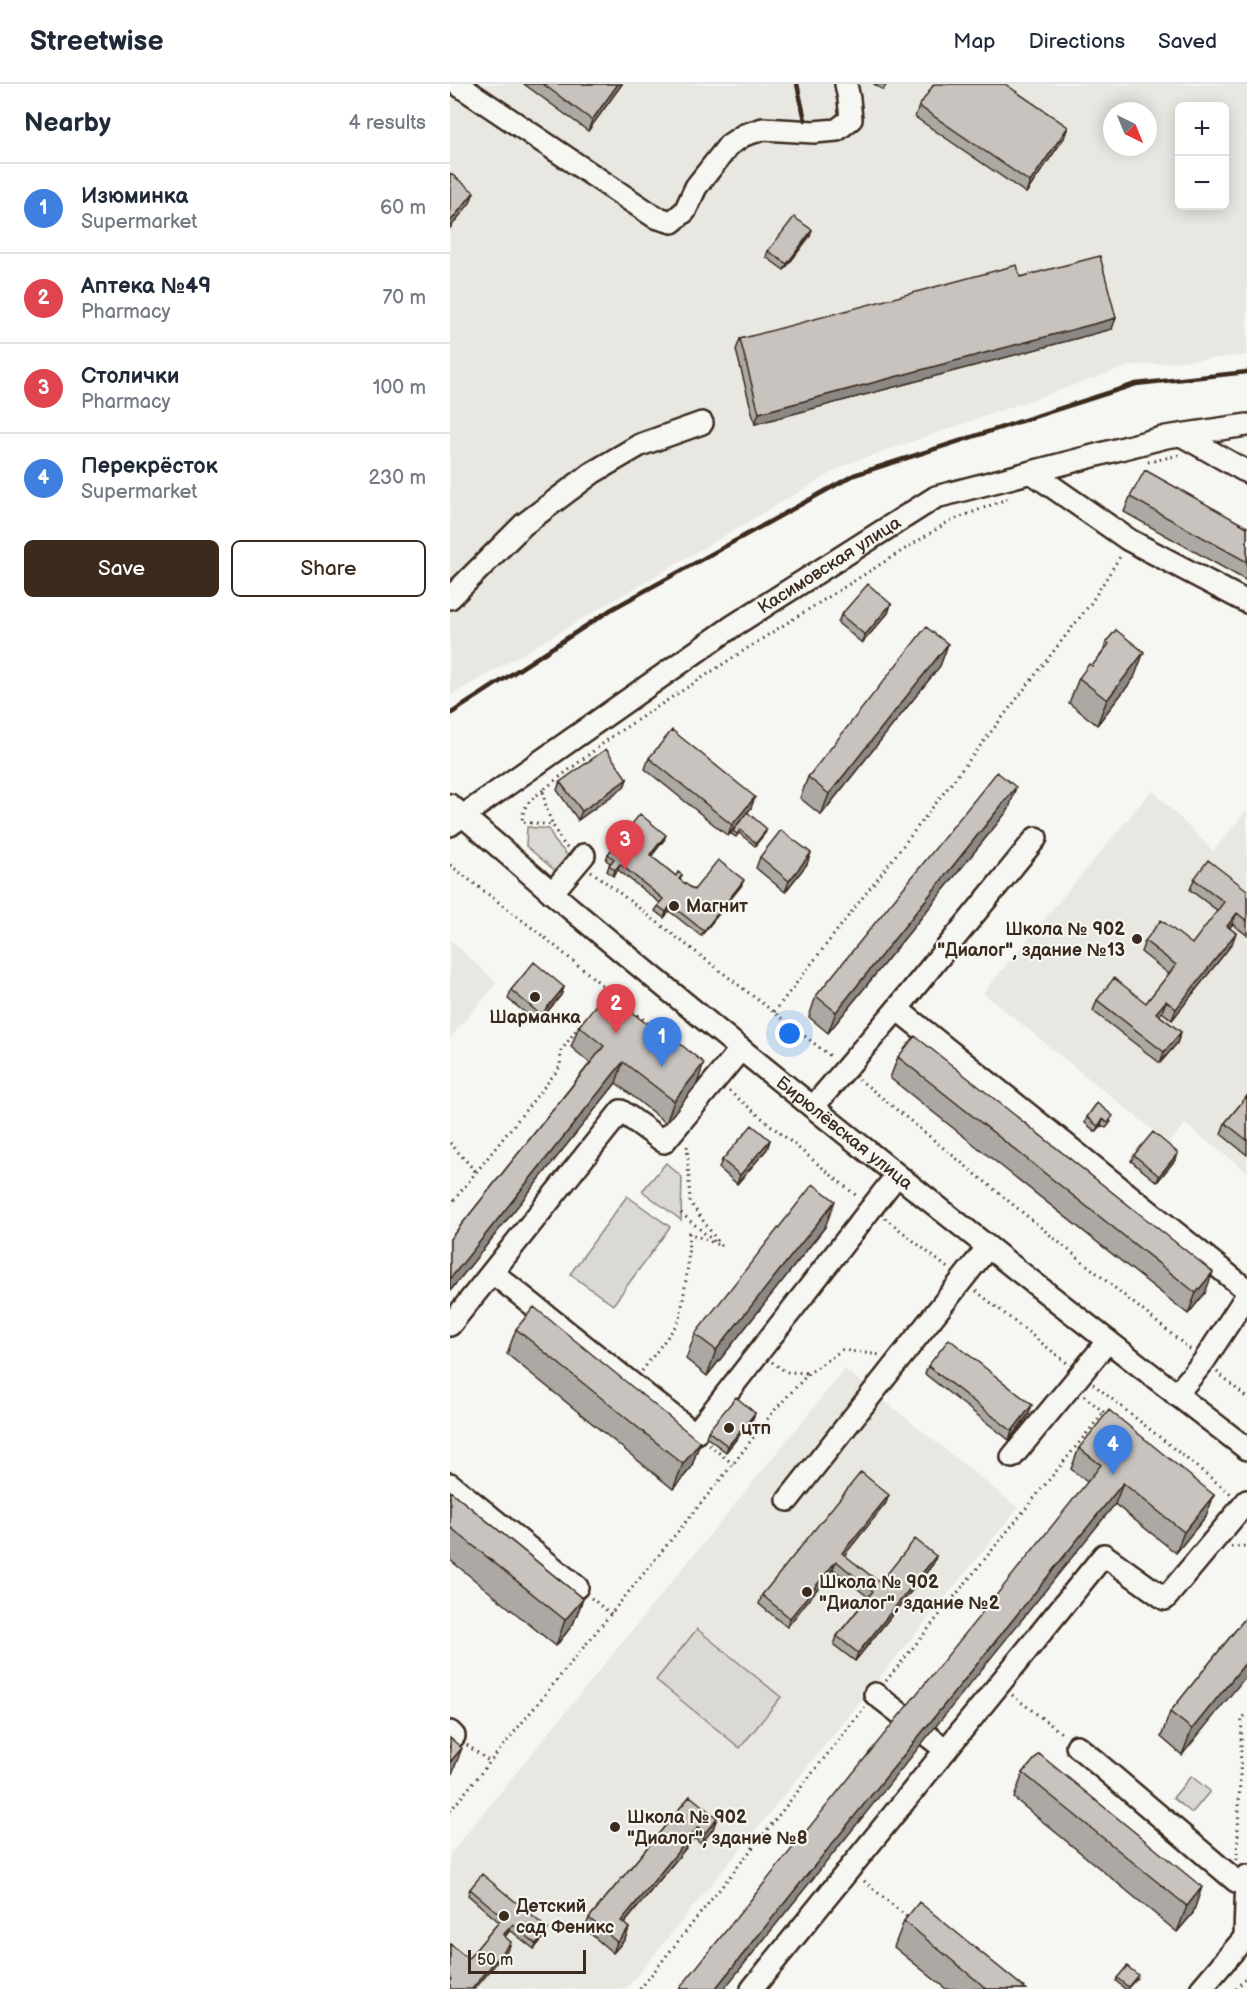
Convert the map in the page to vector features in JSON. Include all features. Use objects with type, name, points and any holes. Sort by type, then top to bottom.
[{"type":"street","points":[[457,84],[655,217],[672,222],[686,211],[696,187],[729,145],[744,135],[763,129],[814,132],[837,130],[851,119],[846,84]]},
{"type":"street","points":[[453,588],[523,525],[592,473],[640,445],[702,423]]},
{"type":"street","name":"Касимовская улица","points":[[454,815],[733,626],[936,497],[1166,437],[1181,445],[1247,425]]},
{"type":"street","points":[[1181,445],[1247,472]]},
{"type":"street","points":[[1031,472],[1130,540],[1247,602]]},
{"type":"street","name":"Бирюлёвская улица","points":[[454,815],[988,1247],[1247,1449]]},
{"type":"street","points":[[813,1107],[897,1009],[1036,838]]},
{"type":"street","points":[[552,893],[582,858]]},
{"type":"street","points":[[897,1009],[1247,1290]]},
{"type":"street","points":[[450,1323],[493,1273],[621,1111],[664,1142],[741,1049]]},
{"type":"street","points":[[493,1273],[695,1434],[897,1174]]},
{"type":"street","points":[[788,1500],[988,1247]]},
{"type":"street","points":[[1176,1395],[1204,1360],[1247,1295]]},
{"type":"street","points":[[1012,1457],[1108,1341]]},
{"type":"street","points":[[450,1484],[577,1587]]},
{"type":"street","points":[[752,1989],[1104,1555],[1165,1599],[1246,1502]]},
{"type":"street","points":[[875,1694],[906,1719]]},
{"type":"street","points":[[928,1736],[946,1750]]},
{"type":"street","points":[[1077,1746],[1236,1881],[1246,1882]]},
{"type":"street","points":[[1201,1989],[1246,1935],[1247,1876]]},
{"type":"path","points":[[1148,462],[1181,445]]},
{"type":"path","points":[[554,825],[522,822],[523,810],[527,803],[614,735],[948,522],[1011,497]]},
{"type":"path","points":[[774,1012],[1092,603],[1130,540]]},
{"type":"path","points":[[543,790],[559,838],[582,858],[597,877],[846,1068],[1204,1360],[1247,1398]]},
{"type":"path","points":[[451,868],[544,937],[662,1035]]},
{"type":"path","points":[[601,998],[608,989]]},
{"type":"path","points":[[450,1205],[560,1067],[561,1050],[581,1024]]},
{"type":"path","points":[[716,1080],[962,1279],[1076,1380],[1113,1420]]},
{"type":"path","points":[[684,1117],[690,1202],[721,1246]]},
{"type":"path","points":[[450,1143],[476,1172]]},
{"type":"path","points":[[681,1213],[721,1246]]},
{"type":"path","points":[[632,1383],[680,1320],[688,1266],[689,1233],[721,1246]]},
{"type":"path","points":[[450,1811],[734,1464],[773,1412],[809,1373],[842,1350],[900,1358]]},
{"type":"path","points":[[758,1353],[786,1372],[809,1373]]},
{"type":"path","points":[[1076,1380],[1246,1502]]},
{"type":"path","points":[[695,1434],[734,1464]]},
{"type":"path","points":[[577,1587],[611,1614]]},
{"type":"path","points":[[999,1684],[1077,1746]]},
{"type":"path","points":[[452,1734],[490,1762]]},
{"type":"path","points":[[848,1869],[908,1918]]},
{"type":"path","points":[[1236,1989],[1247,1976]]},
{"type":"shaded area","points":[[450,84],[1247,84],[1247,355],[1129,366],[845,465],[450,696]]},
{"type":"shaded area","name":"Школа № 902 \"Диалог\", здание №13","points":[[1152,790],[1213,851],[1247,810],[1247,1172],[1185,1124],[1169,1143],[983,993]]},
{"type":"shaded area","points":[[527,827],[549,829],[554,840],[571,859],[559,874],[526,846]]},
{"type":"shaded area","points":[[450,940],[497,983],[450,1038]]},
{"type":"shaded area","points":[[666,1163],[682,1177],[681,1220],[642,1191]]},
{"type":"shaded area","points":[[627,1196],[670,1227],[613,1305],[570,1274]]},
{"type":"shaded area","points":[[845,1369],[1018,1508],[626,1989],[450,1989],[450,1854]]},
{"type":"shaded area","points":[[697,1629],[781,1697],[740,1748],[656,1680]]},
{"type":"shaded area","points":[[1191,1776],[1210,1791],[1192,1813],[1173,1798]]},
{"type":"building","points":[[543,84],[618,84],[592,120]]},
{"type":"building","points":[[934,84],[1005,84],[1068,127],[1030,182],[919,106]]},
{"type":"building","points":[[450,173],[474,192],[450,222]]},
{"type":"building","points":[[794,217],[812,230],[787,264],[768,251]]},
{"type":"building","points":[[1100,256],[1116,318],[759,413],[740,339],[1017,265],[1020,277]]},
{"type":"building","points":[[1145,470],[1247,527],[1247,562],[1130,497]]},
{"type":"building","points":[[868,584],[891,604],[865,635],[841,615]]},
{"type":"building","points":[[926,627],[948,644],[829,794],[808,777]]},
{"type":"building","points":[[1116,630],[1144,652],[1107,700],[1079,678],[1089,664],[1092,666],[1109,644],[1106,642]]},
{"type":"building","points":[[672,730],[755,797],[732,825],[649,758]]},
{"type":"building","points":[[606,749],[627,779],[582,811],[560,782]]},
{"type":"building","points":[[997,772],[1016,787],[836,1012],[816,996]]},
{"type":"building","points":[[747,812],[767,829],[756,843],[740,830],[737,834],[733,831]]},
{"type":"building","points":[[640,814],[666,835],[650,855],[676,876],[678,872],[682,875],[679,879],[694,890],[718,860],[744,880],[704,931],[671,905],[666,912],[658,906],[663,899],[620,864],[615,870],[609,865],[614,859],[608,854]]},
{"type":"building","points":[[781,830],[811,853],[789,881],[760,857]]},
{"type":"building","points":[[1208,860],[1247,890],[1247,921],[1237,913],[1227,926],[1236,933],[1176,1009],[1166,1001],[1156,1013],[1181,1032],[1164,1052],[1097,1000],[1114,978],[1146,1003],[1176,965],[1145,941],[1161,920],[1192,944],[1224,902],[1194,879]]},
{"type":"building","name":"Шарманка","points":[[534,962],[564,987],[541,1015],[511,990]]},
{"type":"building","points":[[606,992],[652,1028],[655,1024],[704,1063],[674,1101],[623,1062],[450,1279],[450,1239],[604,1046],[579,1026]]},
{"type":"building","points":[[915,1036],[1213,1272],[1196,1293],[898,1057]]},
{"type":"building","points":[[1247,1096],[1247,1140],[1225,1123]]},
{"type":"building","points":[[1097,1103],[1113,1116],[1108,1123],[1103,1119],[1098,1126],[1087,1117]]},
{"type":"building","points":[[752,1125],[770,1140],[740,1175],[722,1160]]},
{"type":"building","points":[[1153,1132],[1178,1153],[1159,1176],[1134,1155]]},
{"type":"building","points":[[813,1184],[835,1201],[716,1350],[695,1334]]},
{"type":"building","points":[[534,1307],[700,1442],[683,1464],[516,1329]]},
{"type":"building","points":[[949,1339],[1032,1405],[1012,1431],[928,1366]]},
{"type":"building","name":"цтп","points":[[736,1397],[755,1413],[728,1446],[708,1431]]},
{"type":"building","points":[[1109,1410],[1214,1495],[1184,1532],[1123,1483],[715,1989],[679,1989],[1101,1465],[1079,1448]]},
{"type":"building","points":[[861,1472],[889,1495],[842,1553],[880,1583],[915,1539],[936,1556],[858,1653],[837,1636],[873,1591],[836,1561],[790,1618],[762,1595]]},
{"type":"building","points":[[450,1491],[583,1599],[565,1620],[450,1527]]},
{"type":"building","points":[[1247,1616],[1247,1661],[1192,1729],[1170,1712]]},
{"type":"building","points":[[450,1738],[462,1748],[450,1762]]},
{"type":"building","points":[[1039,1754],[1202,1887],[1187,1906],[1023,1773]]},
{"type":"building","points":[[690,1796],[717,1818],[705,1833],[698,1827],[621,1921],[629,1928],[617,1942],[589,1918]]},
{"type":"building","points":[[482,1874],[548,1929],[536,1944],[513,1924],[503,1935],[511,1942],[472,1989],[450,1989],[452,1979],[450,1977],[450,1944],[468,1959],[503,1917],[470,1889]]},
{"type":"building","points":[[919,1902],[1026,1989],[987,1989],[904,1921]]},
{"type":"building","points":[[1127,1966],[1138,1975],[1128,1987],[1117,1978]]},
{"type":"railway","points":[[797,84],[805,120]]},
{"type":"railway","points":[[450,714],[612,609],[854,475],[1136,384],[1247,372]]},
{"type":"place","name":"Столички","points":[[625,870]]},
{"type":"place","name":"Магнит","points":[[674,906]]},
{"type":"place","name":"Школа № 902 \"Диалог\", здание №13","points":[[1137,939]]},
{"type":"place","name":"Шарманка","points":[[535,997]]},
{"type":"place","name":"Аптека №49","points":[[616,1034]]},
{"type":"place","name":"Изюминка","points":[[662,1067]]},
{"type":"place","name":"цтп","points":[[729,1428]]},
{"type":"place","name":"Перекрёсток","points":[[1113,1475]]},
{"type":"place","name":"Школа № 902 \"Диалог\", здание №2","points":[[807,1592]]},
{"type":"place","name":"Школа № 902 \"Диалог\", здание №8","points":[[615,1827]]},
{"type":"place","name":"Детский сад Феникс","points":[[504,1916]]}]
